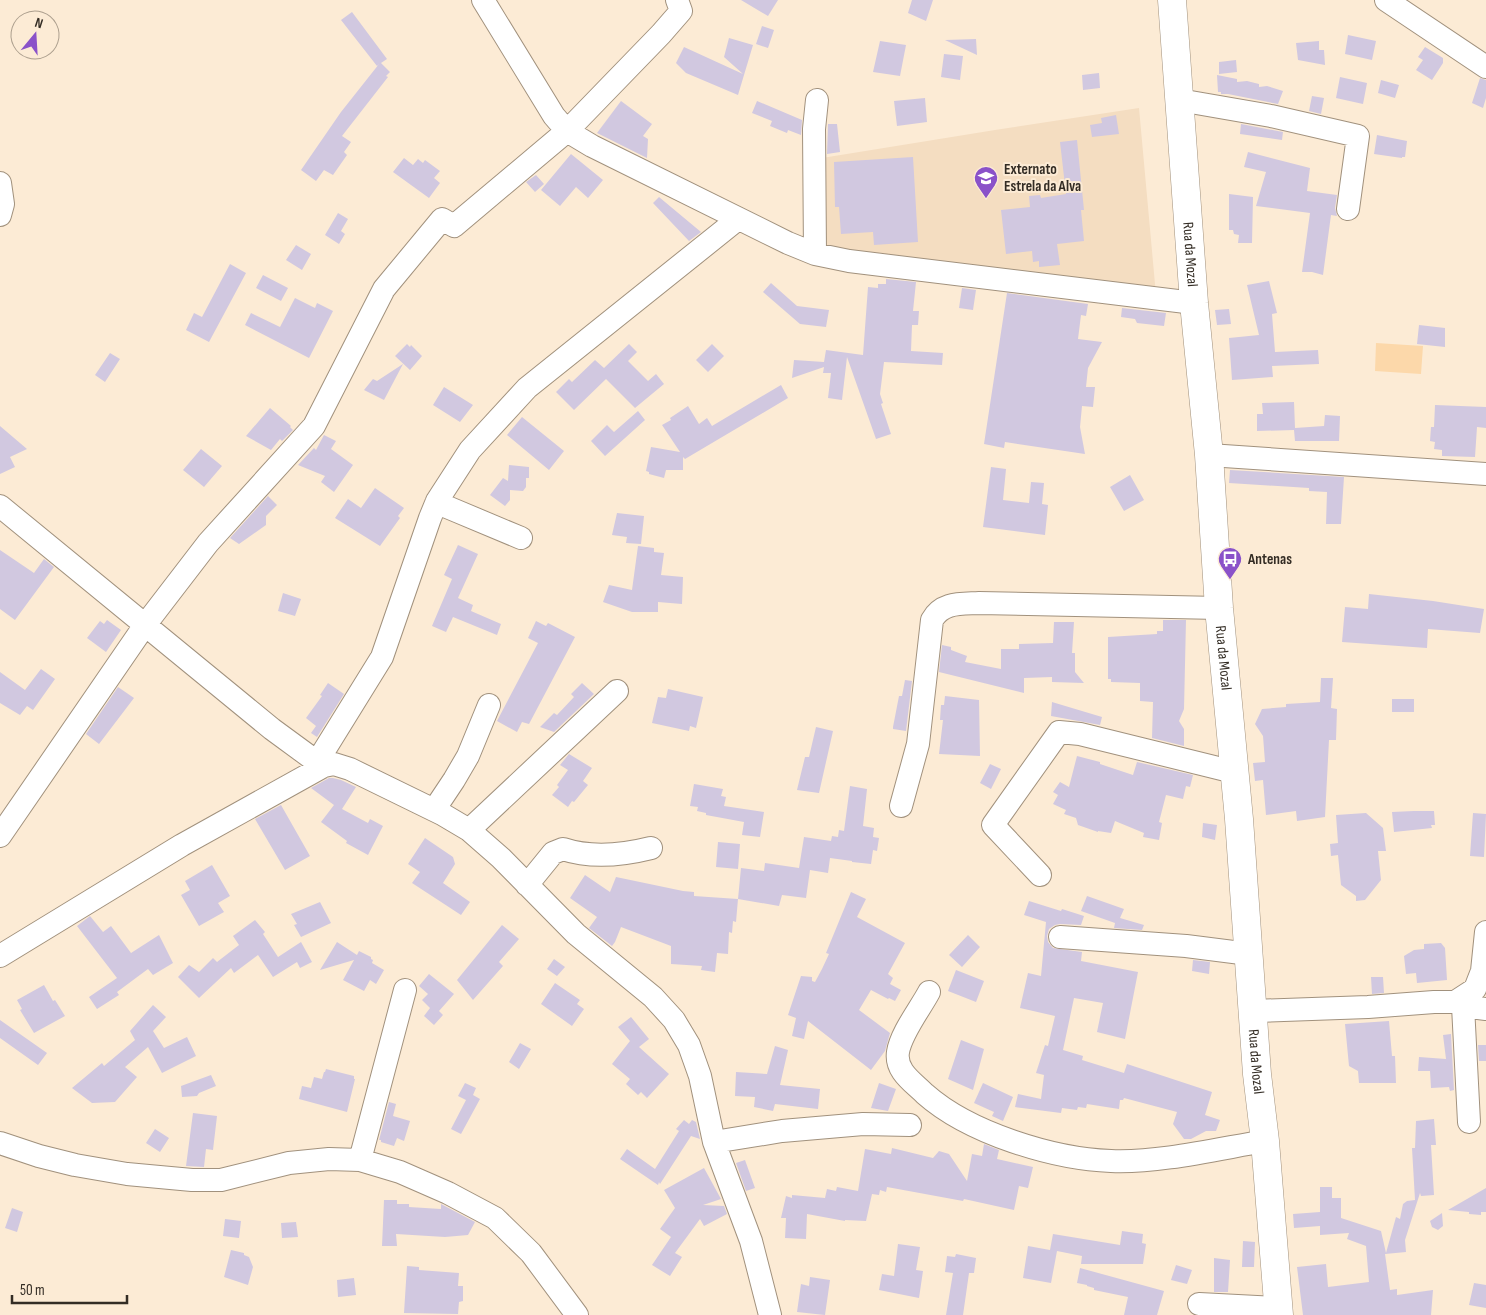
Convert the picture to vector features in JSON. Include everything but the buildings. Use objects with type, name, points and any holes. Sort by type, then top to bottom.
[{"type":"main road","name":"Rua da Mozal","points":[[1172,0],[1194,303],[1209,455],[1219,608],[1278,1311]]},
{"type":"street","points":[[483,0],[554,116],[567,131],[592,146],[788,243],[815,254],[849,261],[1194,303]]},
{"type":"street","points":[[1386,0],[1486,67]]},
{"type":"street","points":[[0,836],[145,625],[208,543],[314,426],[384,289],[442,219],[454,226],[567,131],[681,4]]},
{"type":"street","points":[[815,254],[814,129],[817,100]]},
{"type":"street","points":[[1179,100],[1270,116],[1358,136],[1348,209]]},
{"type":"street","points":[[0,183],[4,204],[0,215]]},
{"type":"street","points":[[0,956],[182,845],[320,764],[382,657],[430,518],[438,501],[470,450],[527,388],[738,219]]},
{"type":"street","points":[[1209,455],[1486,474]]},
{"type":"street","points":[[438,501],[521,538]]},
{"type":"street","points":[[0,506],[272,729],[320,764],[334,764],[350,769],[434,810],[469,830],[501,858],[576,934],[653,997],[674,1020],[689,1045],[700,1076],[714,1142],[750,1242],[770,1315]]},
{"type":"street","points":[[901,806],[918,744],[932,620],[936,613],[943,608],[954,604],[979,603],[1219,608]]},
{"type":"street","points":[[469,830],[617,691]]},
{"type":"street","points":[[434,810],[468,756],[488,705]]},
{"type":"street","points":[[1040,875],[993,825],[1059,732],[1080,734],[1234,772]]},
{"type":"street","points":[[527,885],[553,853],[563,849],[576,853],[596,854],[637,852],[650,848]]},
{"type":"street","points":[[1469,1122],[1459,1004],[1475,988],[1482,971],[1486,932]]},
{"type":"street","points":[[1060,937],[1186,946],[1249,954]]},
{"type":"street","points":[[360,1160],[405,990]]},
{"type":"street","points":[[930,992],[901,1041],[898,1062],[901,1072],[931,1099],[993,1134],[1020,1144],[1079,1158],[1111,1161],[1178,1156],[1265,1141]]},
{"type":"street","points":[[1254,1011],[1459,1004],[1486,1009]]},
{"type":"street","points":[[714,1142],[782,1131],[862,1124],[910,1125]]},
{"type":"street","points":[[0,1143],[75,1166],[127,1174],[192,1180],[221,1180],[289,1163],[328,1159],[360,1160],[400,1172],[448,1193],[495,1218],[531,1253],[577,1315]]},
{"type":"street","points":[[1199,1304],[1278,1311]]},
{"type":"shaded area","name":"Externato Estrela da Alva","points":[[1139,108],[1156,295],[825,248],[822,158]]},
{"type":"shaded area","points":[[1376,343],[1423,346],[1421,374],[1375,371]]},
{"type":"place","name":"Externato Estrela da Alva","points":[[986,199]]},
{"type":"place","name":"Antenas","points":[[1230,580]]}]
